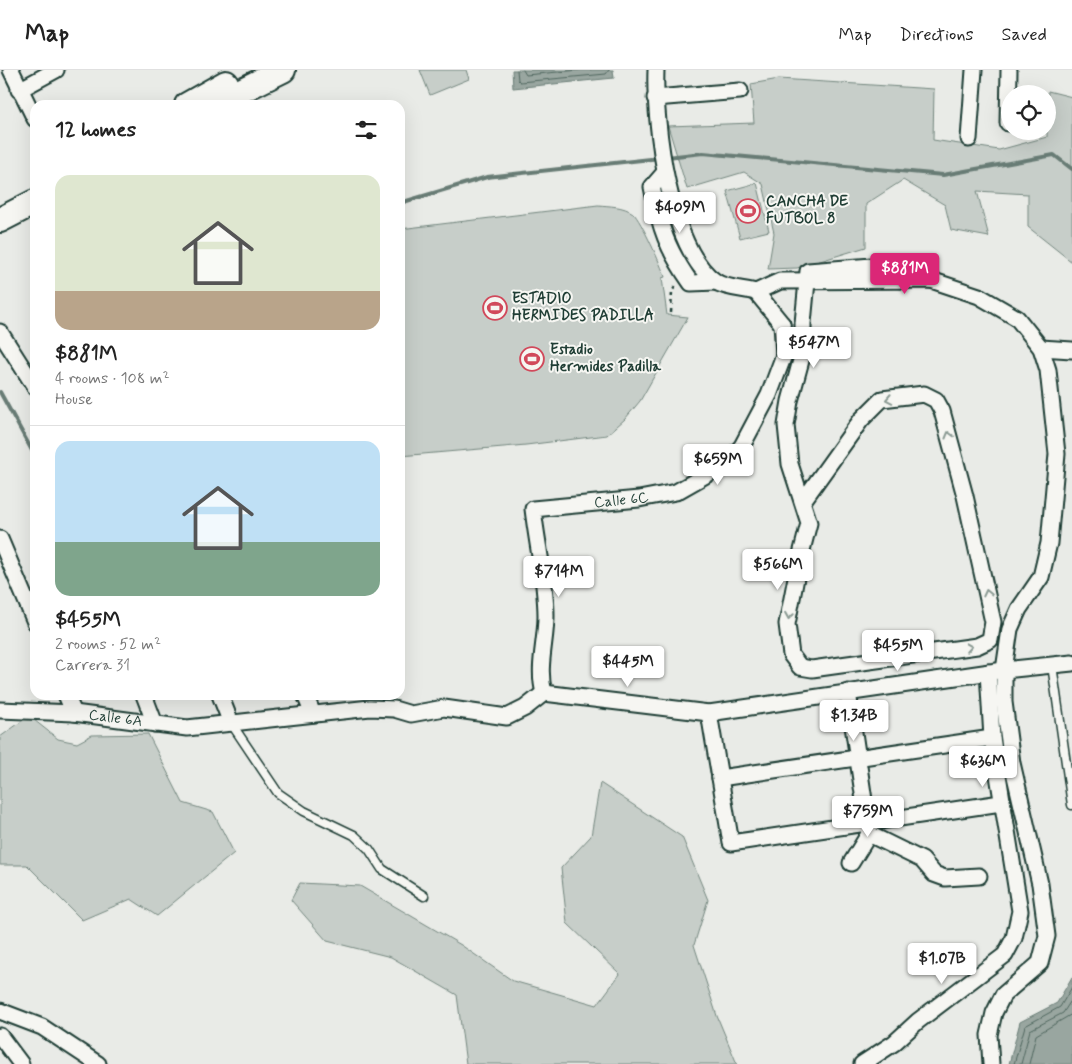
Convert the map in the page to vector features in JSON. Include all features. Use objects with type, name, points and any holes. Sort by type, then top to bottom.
[{"type":"main road","points":[[196,100],[249,70]]},
{"type":"main road","points":[[222,100],[283,70]]},
{"type":"main road","points":[[0,220],[30,205]]},
{"type":"street","points":[[11,70],[30,110]]},
{"type":"street","points":[[19,90],[56,70]]},
{"type":"street","points":[[656,70],[655,98],[660,144],[664,167],[682,232],[696,260],[716,282]]},
{"type":"street","points":[[969,139],[974,70]]},
{"type":"street","points":[[1009,85],[1010,70]]},
{"type":"street","points":[[655,98],[740,91]]},
{"type":"street","points":[[664,167],[652,187],[658,218],[672,256],[691,283],[716,282],[756,292],[782,324],[803,323]]},
{"type":"street","points":[[803,501],[860,420],[882,399],[924,394],[936,400],[942,411],[952,449],[993,622],[990,640],[977,646],[812,668],[800,667],[791,655],[787,624],[798,562],[809,523],[790,464],[786,425],[790,400],[803,353],[803,323],[808,271],[872,266],[931,280],[979,296],[1017,318],[1041,348],[1052,399],[1057,454],[1049,543],[1041,577],[1019,609],[1010,629],[1004,670],[1004,702],[1012,763],[1040,884],[1047,936],[1040,963],[1003,995],[994,1013],[990,1035],[991,1064]]},
{"type":"street","points":[[756,292],[780,281],[806,281]]},
{"type":"street","name":"Calle 6C","points":[[544,693],[540,676],[546,615],[533,509],[640,499],[676,492],[727,463],[742,446],[768,395],[784,355],[782,324]]},
{"type":"street","points":[[0,332],[30,379]]},
{"type":"street","points":[[1041,348],[1072,350]]},
{"type":"street","points":[[794,479],[821,475]]},
{"type":"street","points":[[0,538],[30,597]]},
{"type":"street","points":[[544,693],[709,713],[988,672],[1072,663]]},
{"type":"street","points":[[862,1064],[894,1043],[918,1021],[1005,955],[1018,926],[1019,898],[1000,803],[992,738],[988,672]]},
{"type":"street","points":[[848,692],[868,828],[851,863]]},
{"type":"street","name":"Calle 6A","points":[[0,710],[74,713],[187,728],[370,708],[394,709],[411,714],[444,708],[507,717],[525,708],[544,693]]},
{"type":"street","points":[[68,700],[74,713]]},
{"type":"street","points":[[146,700],[155,724]]},
{"type":"street","points":[[222,700],[231,723]]},
{"type":"street","points":[[307,700],[314,714]]},
{"type":"street","points":[[709,713],[731,842],[868,828],[1000,803]]},
{"type":"street","points":[[720,778],[992,738]]},
{"type":"street","points":[[868,828],[922,860],[934,874],[945,878],[979,876]]},
{"type":"street","points":[[0,1011],[42,1027],[98,1064]]},
{"type":"street","points":[[0,1036],[21,1064]]},
{"type":"lane","points":[[1052,665],[1072,806]]},
{"type":"lane","points":[[231,723],[278,793],[304,811],[354,835],[369,849],[382,869],[424,896]]},
{"type":"path","points":[[671,313],[672,291],[676,286],[691,283]]},
{"type":"shaded area","points":[[420,70],[466,70],[469,79],[430,95]]},
{"type":"shaded area","points":[[779,79],[934,89],[933,140],[999,150],[1036,140],[1056,140],[1056,93],[1072,97],[1072,262],[1028,227],[1028,194],[977,191],[989,237],[951,230],[945,205],[903,180],[866,204],[866,247],[797,268],[768,269],[774,233],[763,184],[744,172],[687,189],[668,126],[754,123],[751,84]]},
{"type":"shaded area","name":"CANCHA DE FUTBOL 8","points":[[757,183],[769,231],[740,238],[727,191]]},
{"type":"shaded area","name":"Estadio Hermides Padilla","points":[[598,205],[625,209],[637,217],[665,277],[662,278],[667,315],[688,317],[640,401],[625,419],[607,435],[526,445],[405,456],[405,228]]},
{"type":"shaded area","points":[[29,716],[58,739],[77,743],[92,735],[148,734],[183,803],[213,812],[234,853],[157,916],[131,899],[82,920],[27,865],[0,865],[0,737]]},
{"type":"shaded area","points":[[600,783],[682,837],[708,900],[694,945],[717,1016],[737,1064],[466,1064],[457,995],[391,957],[327,941],[291,900],[300,883],[360,886],[461,945],[513,981],[597,1005],[620,974],[567,923],[561,868],[591,836]]},
{"type":"water","points":[[512,70],[613,70],[614,78],[513,88]]},
{"type":"water","points":[[1072,977],[1072,1064],[1009,1064],[1020,1022],[1057,1003]]},
{"type":"waterway","points":[[667,157],[703,153],[943,175],[1054,155],[1072,169]]},
{"type":"waterway","points":[[405,202],[487,177],[660,158]]},
{"type":"waterway","points":[[0,392],[30,447]]},
{"type":"place","name":"CANCHA DE FUTBOL 8","points":[[748,211]]},
{"type":"place","name":"ESTADIO HERMIDES PADILLA","points":[[495,308]]},
{"type":"place","name":"Estadio Hermides Padilla","points":[[532,359]]}]
